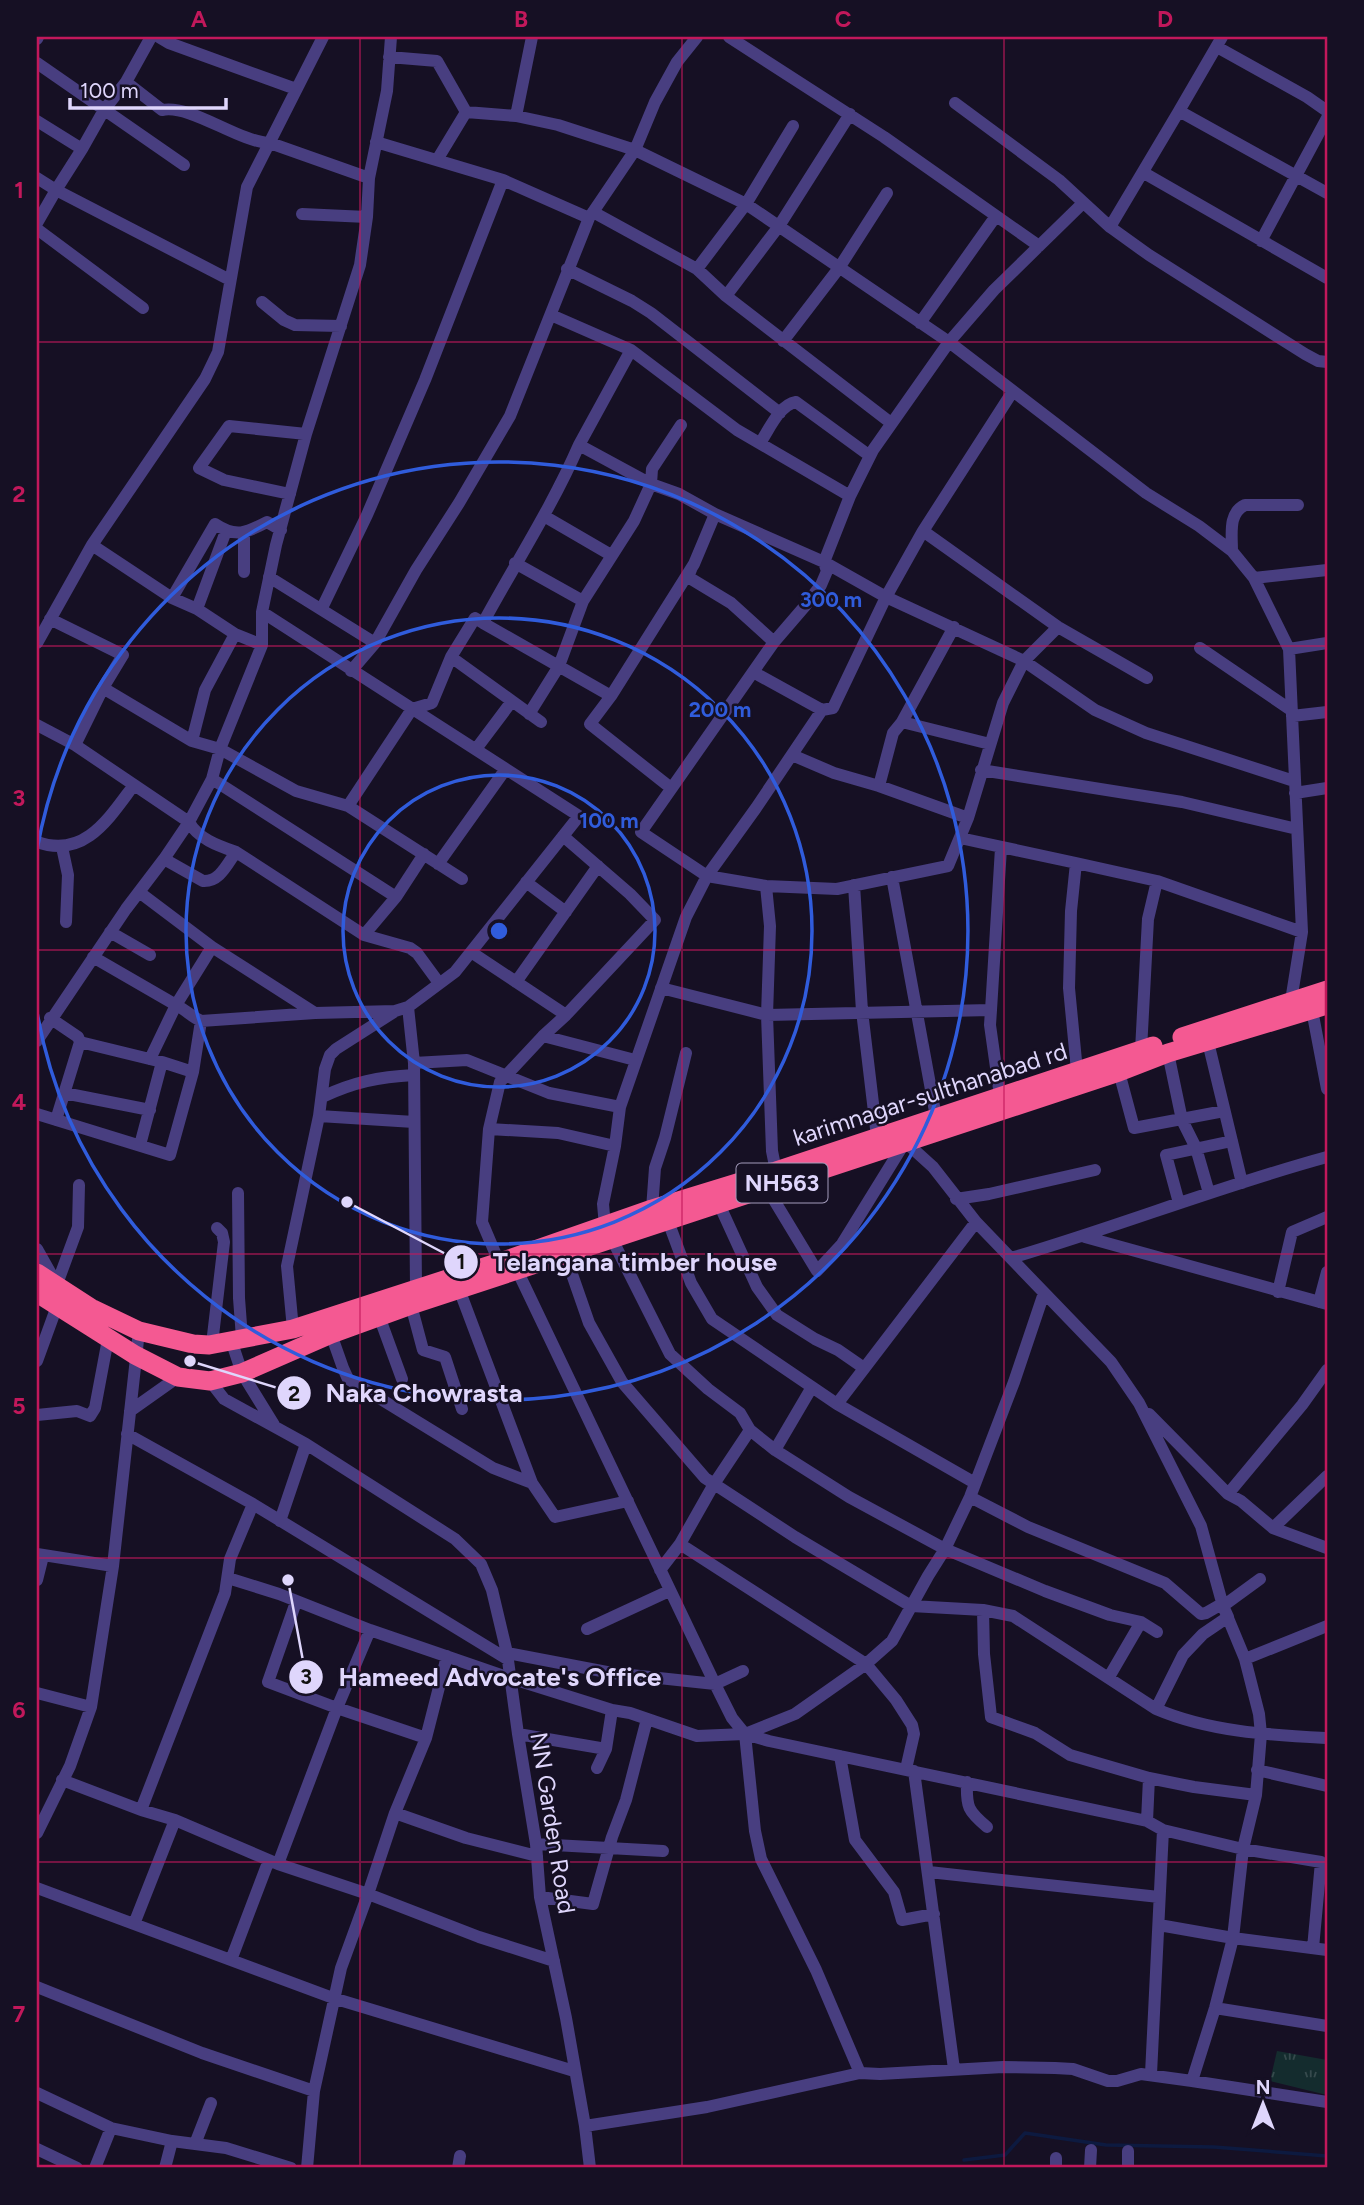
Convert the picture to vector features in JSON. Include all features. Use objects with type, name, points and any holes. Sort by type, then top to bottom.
[{"type":"highway","name":"karimnagar-sulthanabad rd","points":[[228,1341],[293,1329],[414,1296],[499,1262],[609,1233],[774,1178],[892,1136],[936,1117],[1327,990]]},
{"type":"highway","name":"NH563","points":[[660,1215],[719,1204],[774,1178],[892,1136],[1119,1072],[1168,1053],[1319,1008]]},
{"type":"highway","name":"NH563","points":[[37,1273],[108,1339],[178,1377],[210,1381],[242,1373],[379,1316],[414,1296],[459,1289],[565,1254],[609,1233]]},
{"type":"highway","name":"NH563","points":[[37,1293],[57,1293],[139,1331],[193,1344],[228,1341]]},
{"type":"street","points":[[37,223],[104,110],[126,82],[151,37]]},
{"type":"street","points":[[159,37],[296,89]]},
{"type":"street","points":[[37,643],[92,545],[205,379],[218,352],[247,187],[323,37]]},
{"type":"street","points":[[37,1041],[110,932],[190,822],[212,779],[220,749],[262,645],[262,612],[290,494],[306,434],[360,265],[369,178],[387,91],[391,37]]},
{"type":"street","points":[[516,116],[532,37]]},
{"type":"street","points":[[351,671],[375,643],[510,416],[591,215],[635,150],[655,102],[677,62],[697,37]]},
{"type":"street","points":[[729,37],[850,114],[1039,246]]},
{"type":"street","points":[[1110,227],[1219,42],[1327,111]]},
{"type":"street","points":[[389,57],[437,61],[466,112]]},
{"type":"street","points":[[37,63],[184,165]]},
{"type":"street","points":[[126,82],[162,110],[171,108],[224,127],[247,139],[270,143],[369,178]]},
{"type":"street","points":[[955,103],[1049,172],[1110,227],[1159,262],[1305,354],[1327,362]]},
{"type":"street","points":[[1180,111],[1327,193]]},
{"type":"street","points":[[466,112],[516,116],[558,125],[635,150],[746,204],[949,342],[1146,493],[1199,526],[1232,551],[1254,578],[1289,649],[1302,932],[1291,1001]]},
{"type":"street","points":[[437,160],[466,112]]},
{"type":"street","points":[[726,296],[779,226],[850,114]]},
{"type":"street","points":[[1261,241],[1327,118]]},
{"type":"street","points":[[37,121],[82,149]]},
{"type":"street","points":[[697,269],[746,204],[793,126]]},
{"type":"street","points":[[376,142],[503,180],[591,215],[697,269],[726,296],[891,423]]},
{"type":"street","points":[[1144,173],[1327,278]]},
{"type":"street","points":[[37,178],[230,280]]},
{"type":"street","points":[[321,608],[368,515],[425,380],[503,180]]},
{"type":"street","points":[[783,341],[839,268],[887,193]]},
{"type":"street","points":[[1058,627],[1024,661],[1003,703],[968,818],[948,866],[837,889],[766,886],[707,876],[641,832],[774,642],[821,585],[827,571],[824,562],[850,496],[870,456],[891,423],[949,342],[994,290],[1083,203]]},
{"type":"street","points":[[302,214],[367,217]]},
{"type":"street","points":[[920,323],[996,216]]},
{"type":"street","points":[[37,229],[143,308]]},
{"type":"street","points":[[567,270],[651,313],[780,413]]},
{"type":"street","points":[[261,302],[295,325],[341,326]]},
{"type":"street","points":[[551,315],[631,350],[737,430],[850,496]]},
{"type":"street","points":[[483,623],[544,516],[631,350]]},
{"type":"street","points":[[753,672],[822,710],[833,708],[886,597],[923,531],[1013,391]]},
{"type":"street","points":[[760,443],[780,413],[788,404],[796,402],[870,456]]},
{"type":"street","points":[[529,714],[559,666],[583,601],[634,521],[651,484],[652,469],[681,425]]},
{"type":"street","points":[[290,494],[224,480],[199,468],[229,426],[306,434]]},
{"type":"street","points":[[579,445],[651,484],[679,494],[715,514],[824,562],[886,597],[1024,661],[1095,710],[1146,733],[1294,787],[1327,788]]},
{"type":"street","points":[[1232,551],[1233,520],[1240,507],[1298,505]]},
{"type":"street","points":[[715,514],[688,576],[730,603],[774,642]]},
{"type":"street","points":[[544,516],[611,555]]},
{"type":"street","points":[[172,598],[215,524],[226,531],[244,533],[267,522],[281,530]]},
{"type":"street","points":[[197,609],[226,531]]},
{"type":"street","points":[[923,531],[1058,627],[1147,678]]},
{"type":"street","points":[[244,533],[244,572]]},
{"type":"street","points":[[92,545],[172,598],[197,609],[235,634],[262,645]]},
{"type":"street","points":[[515,563],[583,601]]},
{"type":"street","points":[[671,788],[590,724],[611,696],[694,564]]},
{"type":"street","points":[[1254,578],[1327,570]]},
{"type":"street","points":[[269,577],[375,643]]},
{"type":"street","points":[[262,612],[579,816],[455,972],[408,1007],[336,1048],[330,1055],[325,1069],[319,1116],[287,1266],[293,1329]]},
{"type":"street","points":[[348,806],[412,709],[432,703],[451,657],[475,618],[611,696]]},
{"type":"street","points":[[50,619],[123,655],[103,688],[75,745]]},
{"type":"street","points":[[879,786],[893,733],[902,722],[954,627]]},
{"type":"street","points":[[192,741],[205,690],[235,634]]},
{"type":"street","points":[[1289,649],[1327,643]]},
{"type":"street","points":[[1200,648],[1291,713],[1327,712]]},
{"type":"street","points":[[451,657],[541,722]]},
{"type":"street","points":[[103,688],[192,741],[220,749],[296,791],[348,806],[462,879]]},
{"type":"street","points":[[476,748],[512,701]]},
{"type":"street","points":[[822,710],[707,876],[686,917],[620,1107],[603,1204],[609,1233],[670,1353],[708,1389],[740,1413],[750,1430],[775,1450],[849,1497],[945,1549],[1045,1591],[1110,1615],[1142,1622],[1157,1632]]},
{"type":"street","points":[[902,722],[990,744]]},
{"type":"street","points":[[37,725],[75,745],[190,822],[194,830],[216,845],[236,852],[364,935],[410,948],[417,953],[439,983]]},
{"type":"street","points":[[792,755],[834,773],[968,818]]},
{"type":"street","points":[[438,864],[505,770]]},
{"type":"street","points":[[981,770],[1170,800],[1297,829]]},
{"type":"street","points":[[212,779],[396,897]]},
{"type":"street","points":[[37,842],[62,847],[76,844],[90,836],[103,825],[134,785]]},
{"type":"street","points":[[499,1262],[482,1222],[489,1129],[500,1082],[655,920],[563,836]]},
{"type":"street","points":[[960,838],[1157,881],[1302,932]]},
{"type":"street","points":[[62,847],[68,875],[66,922]]},
{"type":"street","points":[[1000,1097],[990,1026],[1001,848]]},
{"type":"street","points":[[164,859],[202,881],[209,881],[218,877],[236,852]]},
{"type":"street","points":[[364,935],[396,897],[424,854]]},
{"type":"street","points":[[1076,863],[1071,911],[1069,988],[1077,1071]]},
{"type":"street","points":[[516,982],[598,866]]},
{"type":"street","points":[[892,877],[936,1117]]},
{"type":"street","points":[[526,881],[566,912]]},
{"type":"street","points":[[1141,1050],[1148,919],[1157,881]]},
{"type":"street","points":[[766,886],[770,926],[767,1015],[774,1200],[817,1270],[842,1244],[892,1136],[862,1012],[854,885]]},
{"type":"street","points":[[139,892],[212,947],[315,1013]]},
{"type":"street","points":[[110,932],[150,955]]},
{"type":"street","points":[[140,1145],[150,1110],[156,1061],[176,1005],[212,947]]},
{"type":"street","points":[[471,951],[566,1015]]},
{"type":"street","points":[[93,957],[190,1012],[194,1018],[201,1021],[315,1013],[395,1012]]},
{"type":"street","points":[[661,988],[767,1015],[991,1010]]},
{"type":"street","points":[[408,1007],[414,1069],[414,1296],[423,1350],[445,1357],[461,1409]]},
{"type":"street","points":[[1319,1008],[1327,1089]]},
{"type":"street","points":[[50,1018],[78,1037],[79,1042],[56,1119]]},
{"type":"street","points":[[37,1114],[170,1155],[193,1072],[201,1021]]},
{"type":"street","points":[[543,1035],[635,1060]]},
{"type":"street","points":[[79,1042],[193,1072]]},
{"type":"street","points":[[1208,1042],[1242,1183]]},
{"type":"street","points":[[686,1053],[655,1168],[660,1215],[691,1283],[712,1318],[837,1404],[975,1483]]},
{"type":"street","points":[[1168,1053],[1182,1120],[1196,1148],[1209,1193]]},
{"type":"street","points":[[322,1097],[344,1086],[414,1069],[467,1060],[549,1093],[620,1107]]},
{"type":"street","points":[[1119,1072],[1134,1128],[1224,1111]]},
{"type":"street","points":[[64,1093],[150,1110]]},
{"type":"street","points":[[319,1116],[414,1122]]},
{"type":"street","points":[[489,1129],[558,1133],[615,1146]]},
{"type":"street","points":[[892,1136],[933,1167],[976,1222],[1111,1362],[1139,1403],[1201,1526],[1226,1611],[1245,1659],[1259,1714],[1261,1734],[1256,1795],[1243,1849],[1233,1938],[1192,2081]]},
{"type":"street","points":[[1180,1203],[1166,1155],[1231,1141]]},
{"type":"street","points":[[1011,1258],[1085,1237],[1209,1193],[1327,1157]]},
{"type":"street","points":[[957,1199],[1095,1170]]},
{"type":"street","points":[[37,1361],[78,1227],[79,1185]]},
{"type":"street","points":[[228,1341],[239,1298],[238,1194]]},
{"type":"street","points":[[719,1204],[757,1287],[777,1315],[864,1368]]},
{"type":"street","points":[[1278,1292],[1292,1232],[1327,1217]]},
{"type":"street","points":[[837,1404],[976,1222]]},
{"type":"street","points":[[217,1228],[222,1233],[223,1242],[228,1341],[242,1373],[276,1429]]},
{"type":"street","points":[[1085,1237],[1323,1303],[1327,1272]]},
{"type":"street","points":[[37,1250],[57,1293]]},
{"type":"street","points":[[565,1254],[589,1323],[622,1382],[705,1478],[796,1537],[911,1606],[983,1610],[1013,1616],[1156,1709],[1198,1723],[1261,1734],[1327,1738]]},
{"type":"street","points":[[517,1270],[669,1591],[733,1718],[745,1734],[755,1831],[761,1859],[816,1970],[860,2073]]},
{"type":"street","points":[[459,1289],[533,1483],[555,1517],[628,1501]]},
{"type":"street","points":[[745,1734],[795,1714],[866,1664],[891,1640],[945,1549],[970,1497],[1014,1382],[1044,1293]]},
{"type":"street","points":[[379,1316],[402,1379]]},
{"type":"street","points":[[37,1833],[70,1766],[91,1707],[113,1566],[139,1331]]},
{"type":"street","points":[[331,1334],[348,1379],[493,1468],[533,1483]]},
{"type":"street","points":[[37,1415],[77,1411],[90,1416],[95,1408],[108,1339]]},
{"type":"street","points":[[1228,1494],[1302,1405],[1327,1370]]},
{"type":"street","points":[[130,1411],[178,1377]]},
{"type":"street","name":"NN Garden Road","points":[[210,1381],[225,1399],[306,1444],[455,1539],[481,1564],[492,1590],[507,1656],[537,1850],[540,1897],[585,2126],[590,2168]]},
{"type":"street","points":[[775,1450],[812,1387]]},
{"type":"street","points":[[1139,1403],[1228,1494],[1273,1528],[1327,1548]]},
{"type":"street","points":[[660,1570],[680,1544],[714,1484],[750,1430]]},
{"type":"street","points":[[127,1434],[253,1504],[507,1656],[612,1673],[715,1684],[743,1671]]},
{"type":"street","points":[[280,1521],[306,1444]]},
{"type":"street","points":[[1273,1528],[1327,1476]]},
{"type":"street","points":[[970,1497],[1028,1527],[1165,1583],[1201,1614],[1220,1605],[1226,1611]]},
{"type":"street","points":[[141,1810],[225,1593],[230,1559],[253,1504]]},
{"type":"street","points":[[680,1544],[866,1664],[896,1700],[912,1725],[914,1734],[910,1770],[929,1872],[954,2069]]},
{"type":"street","points":[[37,1580],[40,1555],[113,1566]]},
{"type":"street","points":[[228,1578],[510,1678],[612,1710],[630,1713],[697,1736],[745,1734],[1147,1821],[1163,1830],[1243,1849],[1321,1862],[1313,1948]]},
{"type":"street","points":[[1156,1709],[1184,1655],[1260,1579]]},
{"type":"street","points":[[587,1629],[669,1591]]},
{"type":"street","points":[[296,1602],[268,1682],[426,1738]]},
{"type":"street","points":[[983,1610],[984,1654],[991,1717],[1035,1733],[1070,1755],[1149,1778],[1256,1795]]},
{"type":"street","points":[[1109,1677],[1142,1622]]},
{"type":"street","points":[[1245,1659],[1327,1626]]},
{"type":"street","points":[[231,1960],[370,1630]]},
{"type":"street","points":[[307,2168],[314,2091],[341,1968],[396,1813],[426,1738],[447,1656]]},
{"type":"street","points":[[37,1693],[91,1707]]},
{"type":"street","points":[[597,1768],[606,1749],[612,1710]]},
{"type":"street","points":[[540,1897],[593,1904],[626,1800],[647,1719]]},
{"type":"street","points":[[518,1734],[606,1749]]},
{"type":"street","points":[[840,1756],[855,1840],[894,1892],[902,1920],[934,1914]]},
{"type":"street","points":[[1257,1770],[1327,1786]]},
{"type":"street","points":[[1147,1821],[1149,1778]]},
{"type":"street","points":[[62,1780],[175,1820],[274,1862],[368,1894],[479,1937],[554,1961]]},
{"type":"street","points":[[967,1782],[966,1802],[971,1814],[987,1826]]},
{"type":"street","points":[[396,1813],[466,1838],[537,1850],[663,1852]]},
{"type":"street","points":[[134,1924],[175,1820]]},
{"type":"street","points":[[1151,2074],[1163,1830]]},
{"type":"street","points":[[929,1872],[1159,1897]]},
{"type":"street","points":[[37,1888],[333,1998],[574,2071]]},
{"type":"street","points":[[1160,1925],[1327,1950]]},
{"type":"street","points":[[37,1987],[202,2053],[314,2091]]},
{"type":"street","points":[[1215,2008],[1327,2026]]},
{"type":"street","points":[[585,2126],[707,2108],[860,2073],[1003,2067],[1073,2069],[1108,2081],[1151,2074],[1327,2102]]},
{"type":"street","points":[[37,2093],[111,2128],[172,2141],[226,2148],[292,2168]]},
{"type":"street","points":[[195,2144],[211,2103]]},
{"type":"street","points":[[95,2168],[111,2128]]},
{"type":"street","points":[[165,2168],[172,2141]]},
{"type":"street","points":[[37,2148],[77,2168]]},
{"type":"street","points":[[1090,2168],[1091,2150]]},
{"type":"street","points":[[1128,2151],[1128,2168]]},
{"type":"green space","points":[[1277,2051],[1327,2060],[1327,2095],[1270,2081]]},
{"type":"waterway","points":[[964,2160],[1005,2155],[1025,2133],[1106,2145],[1214,2147],[1327,2156]]},
{"type":"place","name":"Telangana timber house","points":[[347,1202]]},
{"type":"place","name":"Naka Chowrasta","points":[[190,1361]]},
{"type":"place","name":"Hameed Advocate's Office","points":[[288,1580]]}]
